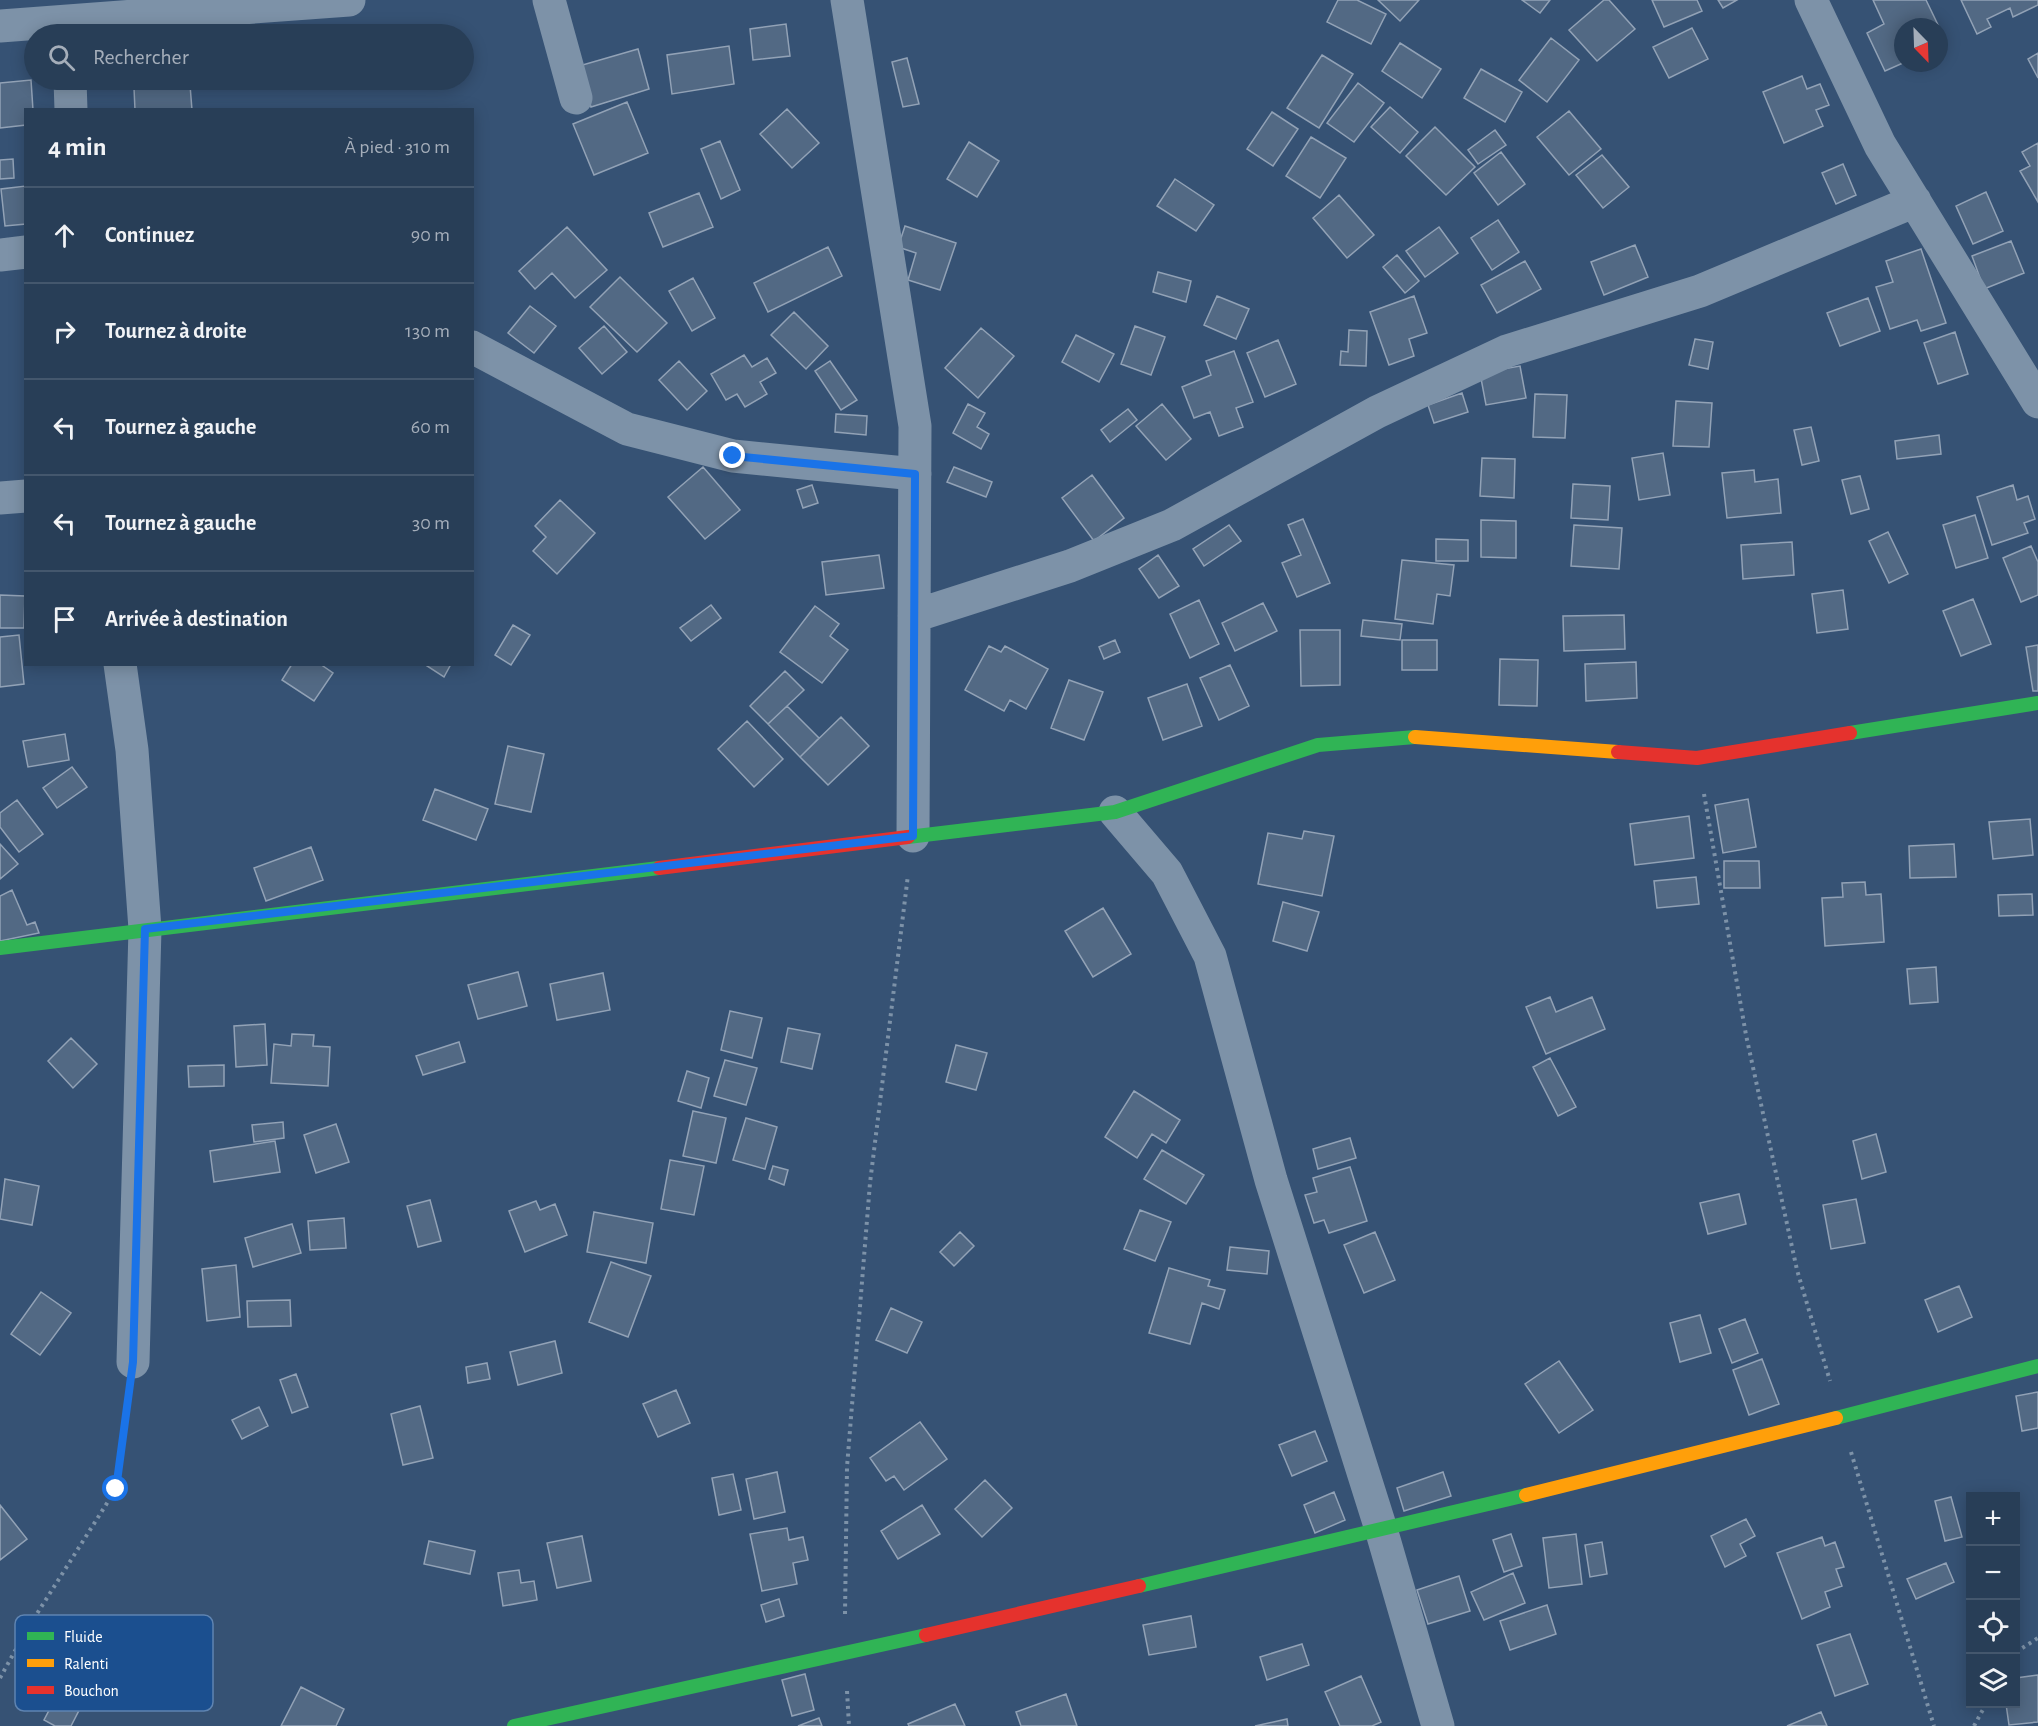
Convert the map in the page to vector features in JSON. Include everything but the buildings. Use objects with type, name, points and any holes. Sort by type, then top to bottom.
[{"type":"street","points":[[0,26],[66,18],[349,0]]},
{"type":"street","points":[[549,0],[576,98]]},
{"type":"street","points":[[847,0],[915,426],[913,836]]},
{"type":"street","points":[[1811,0],[1880,145],[2038,402]]},
{"type":"street","points":[[70,90],[71,108]]},
{"type":"street","points":[[914,616],[1070,566],[1172,525],[1377,412],[1507,351],[1700,291],[1915,201]]},
{"type":"street","points":[[0,255],[24,252]]},
{"type":"street","points":[[474,348],[627,429],[733,456],[915,474]]},
{"type":"street","points":[[0,498],[24,496]]},
{"type":"street","points":[[120,666],[132,750],[145,929],[133,1362]]},
{"type":"street","points":[[0,948],[1115,812],[1318,745],[1429,736],[1697,758],[2038,704]]},
{"type":"street","points":[[1115,812],[1167,873],[1210,956],[1271,1180],[1381,1529],[1438,1726]]},
{"type":"street","points":[[514,1726],[844,1654],[1381,1529],[1841,1417],[2038,1366]]},
{"type":"path","points":[[1697,758],[1746,1035],[1792,1248],[1934,1726]]},
{"type":"path","points":[[849,1726],[844,1654],[847,1467],[870,1183],[913,836]]},
{"type":"path","points":[[36,1615],[116,1489],[133,1362]]},
{"type":"path","points":[[2020,1649],[2038,1638]]},
{"type":"path","points":[[0,1678],[15,1651]]},
{"type":"path","points":[[1974,1726],[1984,1708]]},
{"type":"traffic: fast","points":[[1850,733],[2038,703]]},
{"type":"traffic: fast","points":[[908,837],[1115,812],[1318,745],[1415,737]]},
{"type":"traffic: fast","points":[[0,948],[659,868]]},
{"type":"traffic: fast","points":[[1836,1418],[2038,1366]]},
{"type":"traffic: fast","points":[[1139,1586],[1526,1495]]},
{"type":"traffic: fast","points":[[514,1726],[926,1635]]},
{"type":"traffic: slow","points":[[1415,737],[1618,752]]},
{"type":"traffic: slow","points":[[1526,1495],[1836,1418]]},
{"type":"traffic: jam","points":[[1618,752],[1697,758],[1850,733]]},
{"type":"traffic: jam","points":[[659,868],[908,837]]},
{"type":"traffic: jam","points":[[926,1635],[1139,1586]]},
{"type":"route","points":[[116,1489],[133,1362],[145,929],[913,836],[915,474],[733,456]]}]
